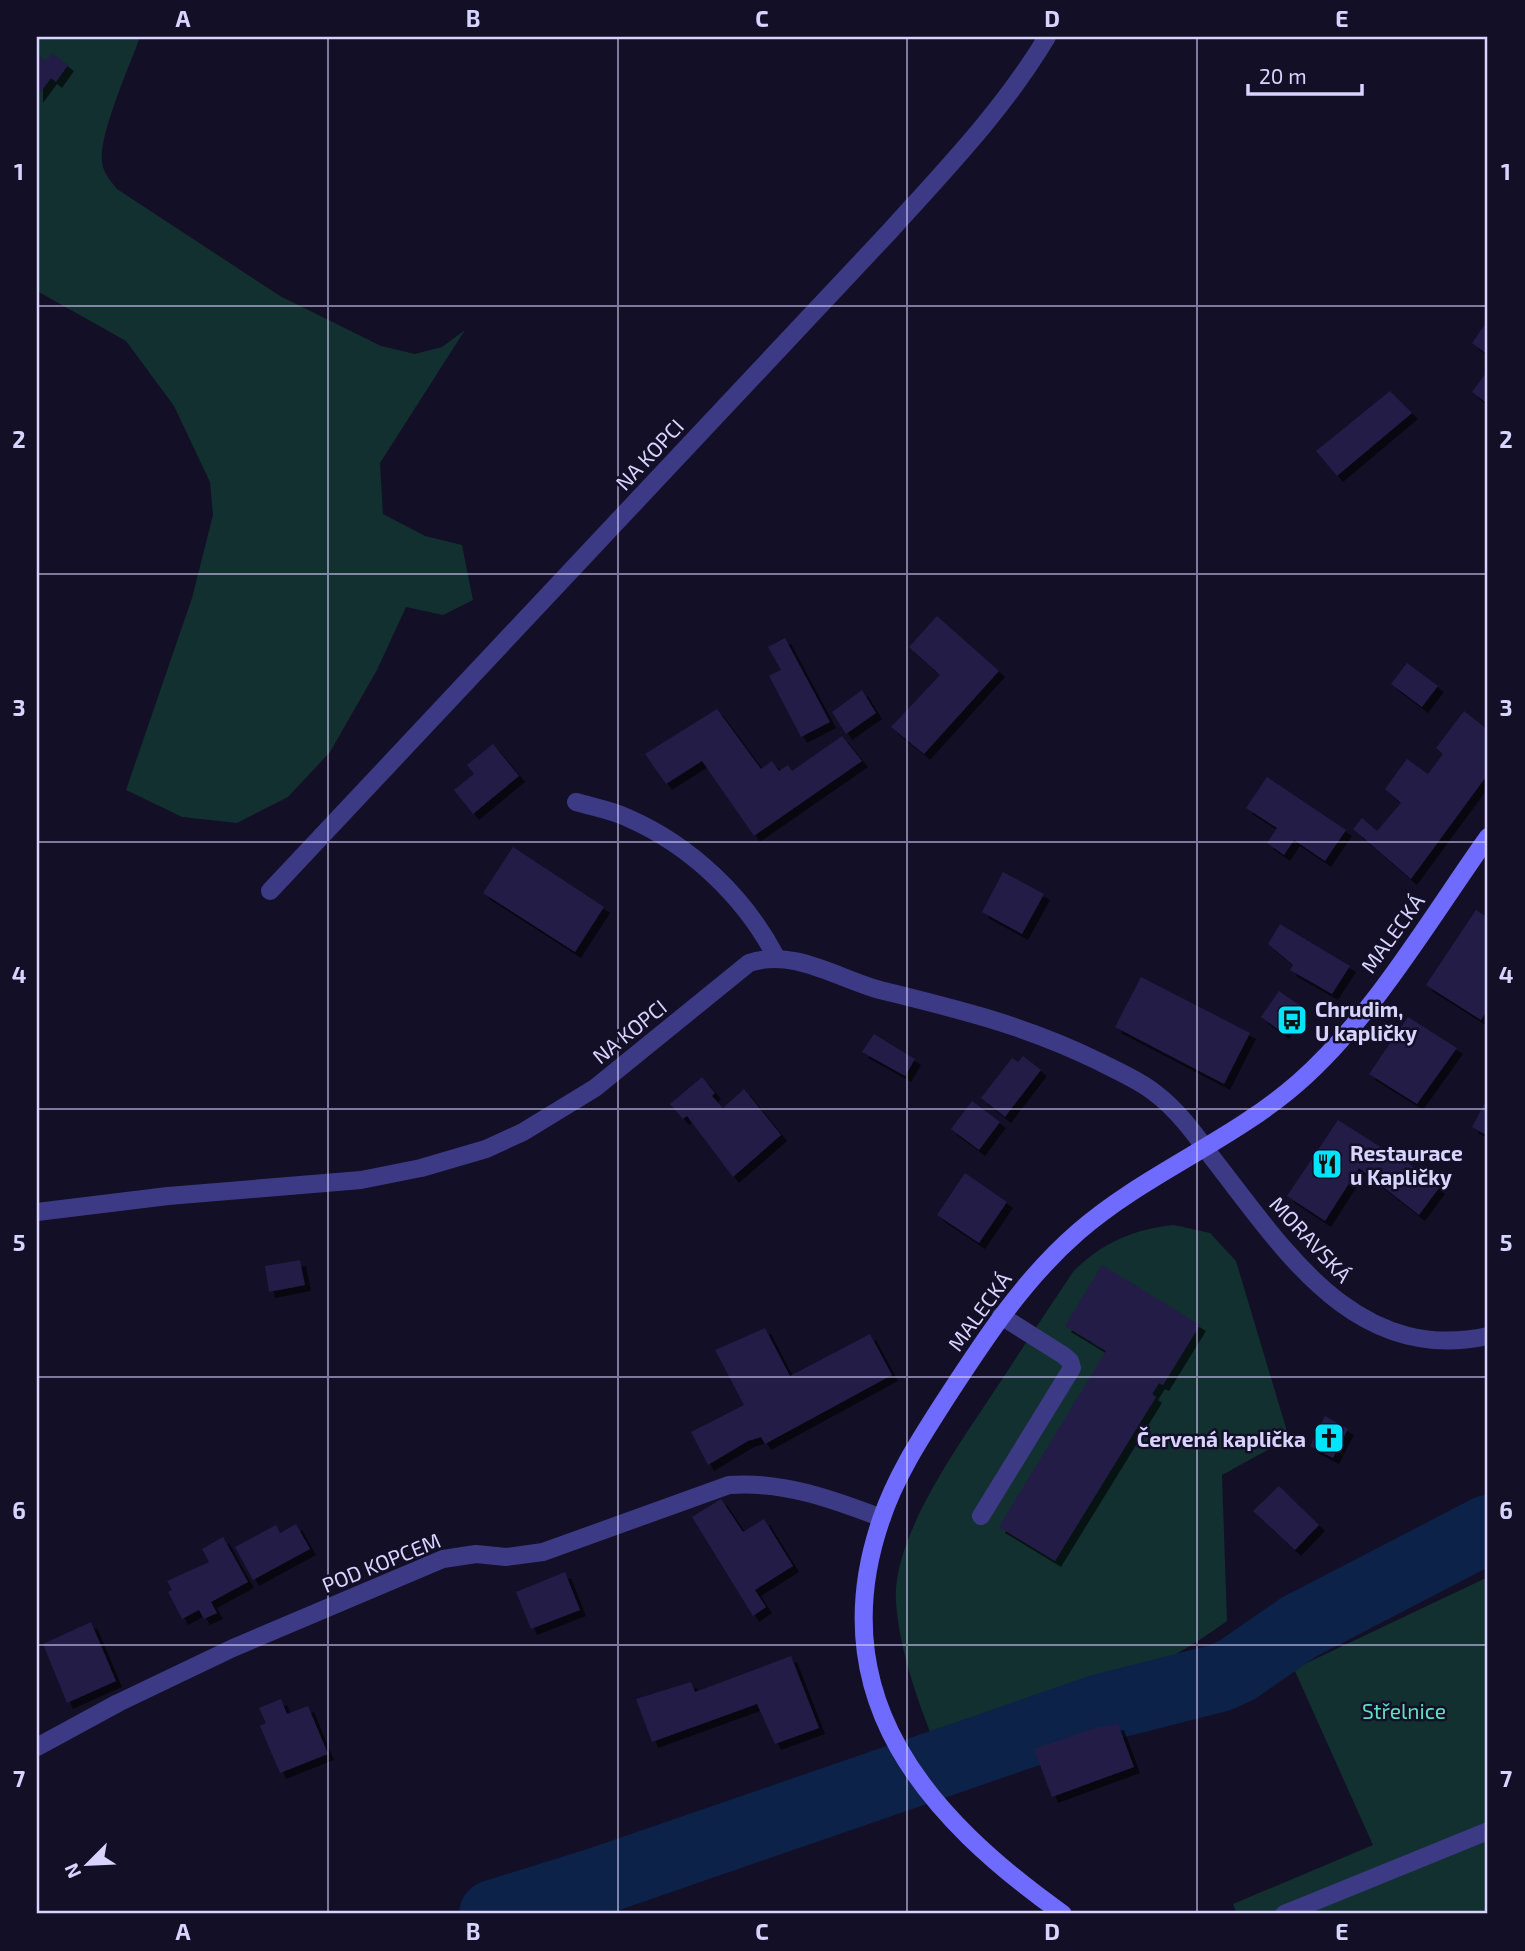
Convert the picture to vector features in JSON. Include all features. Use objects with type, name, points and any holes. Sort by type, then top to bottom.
[{"type":"street","name":"NA KOPCI","points":[[270,891],[970,143],[1025,73],[1047,37]]},
{"type":"street","points":[[576,802],[626,817],[649,828],[702,866],[758,924],[776,957],[867,986],[1003,1021],[1054,1039],[1156,1093],[1204,1147]]},
{"type":"street","name":"MALECKÁ","points":[[1063,1914],[998,1867],[966,1837],[900,1755],[874,1689],[866,1633],[869,1566],[882,1518],[916,1446],[1000,1316],[1046,1261],[1079,1231],[1132,1191],[1204,1147],[1297,1084],[1335,1046],[1371,1002],[1488,837]]},
{"type":"street","name":"NA KOPCI","points":[[37,1212],[167,1196],[361,1180],[421,1168],[486,1149],[523,1132],[595,1088],[748,963],[776,957]]},
{"type":"street","name":"MORAVSKÁ","points":[[1204,1147],[1293,1258],[1318,1286],[1349,1310],[1379,1328],[1410,1339],[1465,1341],[1488,1336]]},
{"type":"street","points":[[981,1516],[1072,1368],[1067,1358],[1000,1316]]},
{"type":"street","name":"POD KOPCEM","points":[[37,1747],[130,1697],[233,1648],[460,1555],[518,1556],[543,1552],[729,1485],[750,1483],[793,1489],[882,1518]]},
{"type":"street","points":[[1284,1914],[1488,1831]]},
{"type":"green space","points":[[37,37],[140,37],[110,117],[102,149],[104,169],[117,189],[280,296],[381,346],[415,354],[442,347],[465,330],[380,463],[383,514],[425,536],[462,545],[473,600],[443,615],[406,607],[377,670],[330,752],[288,797],[237,823],[182,817],[126,790],[192,598],[213,515],[210,482],[174,406],[126,341],[37,291]]},
{"type":"green space","points":[[1174,1225],[1210,1233],[1236,1261],[1289,1438],[1222,1475],[1227,1621],[1160,1663],[1124,1681],[1051,1712],[938,1752],[906,1660],[896,1603],[897,1577],[904,1550],[916,1522],[946,1465],[1073,1272],[1095,1253],[1119,1239],[1145,1230]]},
{"type":"green space","name":"Střelnice","points":[[1488,1577],[1488,1914],[1237,1914],[1233,1904],[1373,1845],[1294,1669]]},
{"type":"building","points":[[52,53],[68,65],[56,82],[51,78],[37,97],[37,54],[46,61]]},
{"type":"building","points":[[1488,320],[1488,355],[1472,343]]},
{"type":"building","points":[[1488,370],[1488,404],[1472,392]]},
{"type":"building","points":[[1390,391],[1412,413],[1337,476],[1316,451]]},
{"type":"building","points":[[937,616],[999,671],[924,754],[891,727],[940,675],[909,647]]},
{"type":"building","points":[[785,638],[830,722],[801,737],[769,676],[781,670],[768,647]]},
{"type":"building","points":[[1407,663],[1438,686],[1422,707],[1391,684]]},
{"type":"building","points":[[862,690],[876,713],[846,734],[832,712]]},
{"type":"building","points":[[717,709],[761,769],[772,761],[779,771],[788,765],[792,771],[842,736],[862,761],[754,836],[702,761],[666,784],[645,754]]},
{"type":"building","points":[[1464,711],[1488,730],[1488,774],[1411,879],[1353,829],[1362,818],[1377,831],[1401,803],[1385,789],[1407,759],[1428,774],[1443,754],[1436,748]]},
{"type":"building","points":[[493,744],[519,776],[473,814],[454,790],[474,774],[467,765]]},
{"type":"building","points":[[1267,777],[1346,830],[1325,861],[1294,840],[1284,855],[1267,843],[1277,828],[1246,808]]},
{"type":"building","points":[[513,847],[604,907],[575,952],[483,893]]},
{"type":"building","points":[[1003,872],[1044,894],[1022,934],[982,912]]},
{"type":"building","points":[[1476,910],[1488,918],[1488,1009],[1481,1020],[1426,985]]},
{"type":"building","points":[[1280,924],[1350,966],[1332,994],[1290,970],[1293,965],[1268,944]]},
{"type":"building","points":[[1141,977],[1250,1033],[1224,1084],[1115,1027]]},
{"type":"building","points":[[1279,991],[1302,1007],[1283,1033],[1261,1017]]},
{"type":"building","points":[[1408,1017],[1457,1048],[1417,1104],[1369,1074]]},
{"type":"building","points":[[874,1034],[915,1059],[905,1076],[862,1052]]},
{"type":"building","points":[[1023,1056],[1041,1070],[1005,1117],[981,1098],[1012,1058],[1018,1062]]},
{"type":"building","points":[[702,1077],[715,1093],[712,1096],[723,1108],[744,1089],[781,1135],[733,1177],[687,1116],[683,1119],[670,1104]]},
{"type":"building","points":[[1488,1097],[1488,1136],[1472,1127]]},
{"type":"building","points":[[972,1101],[1000,1122],[979,1150],[951,1129]]},
{"type":"building","points":[[1338,1120],[1390,1153],[1392,1150],[1439,1188],[1419,1215],[1359,1168],[1325,1221],[1287,1196]]},
{"type":"building","points":[[965,1173],[1007,1202],[979,1243],[937,1215]]},
{"type":"building","points":[[300,1260],[305,1285],[269,1292],[265,1266]]},
{"type":"building","points":[[1102,1265],[1200,1325],[1163,1385],[1159,1383],[1152,1394],[1156,1397],[1055,1561],[999,1527],[1106,1351],[1065,1326]]},
{"type":"building","points":[[765,1328],[790,1376],[870,1334],[892,1375],[765,1444],[761,1437],[748,1441],[708,1465],[691,1432],[744,1405],[715,1350]]},
{"type":"building","name":"Červená kaplička","points":[[1325,1416],[1348,1429],[1333,1458],[1310,1446]]},
{"type":"building","points":[[1279,1486],[1319,1525],[1295,1550],[1253,1511]]},
{"type":"building","points":[[721,1499],[743,1532],[764,1519],[793,1566],[755,1590],[766,1607],[753,1616],[692,1517]]},
{"type":"building","points":[[296,1524],[310,1549],[253,1580],[235,1547],[276,1525],[280,1533]]},
{"type":"building","points":[[223,1537],[248,1582],[211,1602],[217,1613],[204,1619],[199,1610],[182,1619],[168,1592],[172,1590],[167,1581],[209,1562],[202,1549]]},
{"type":"building","points":[[565,1572],[580,1610],[531,1629],[516,1592]]},
{"type":"building","points":[[91,1622],[116,1681],[67,1703],[43,1644]]},
{"type":"building","points":[[791,1656],[819,1728],[775,1744],[757,1704],[652,1742],[636,1699],[691,1682],[695,1692]]},
{"type":"building","points":[[281,1699],[287,1714],[308,1706],[328,1754],[280,1773],[260,1726],[266,1723],[259,1708]]},
{"type":"building","points":[[1118,1724],[1134,1767],[1052,1797],[1034,1749],[1095,1728]]},
{"type":"waterway","points":[[493,1914],[602,1880],[1101,1708],[1219,1678],[1237,1670],[1299,1627],[1488,1529]]},
{"type":"place","name":"Chrudim, U kapličky","points":[[1292,1020]]},
{"type":"place","name":"Restaurace u Kapličky","points":[[1327,1164]]},
{"type":"place","name":"Červená kaplička","points":[[1329,1438]]}]
